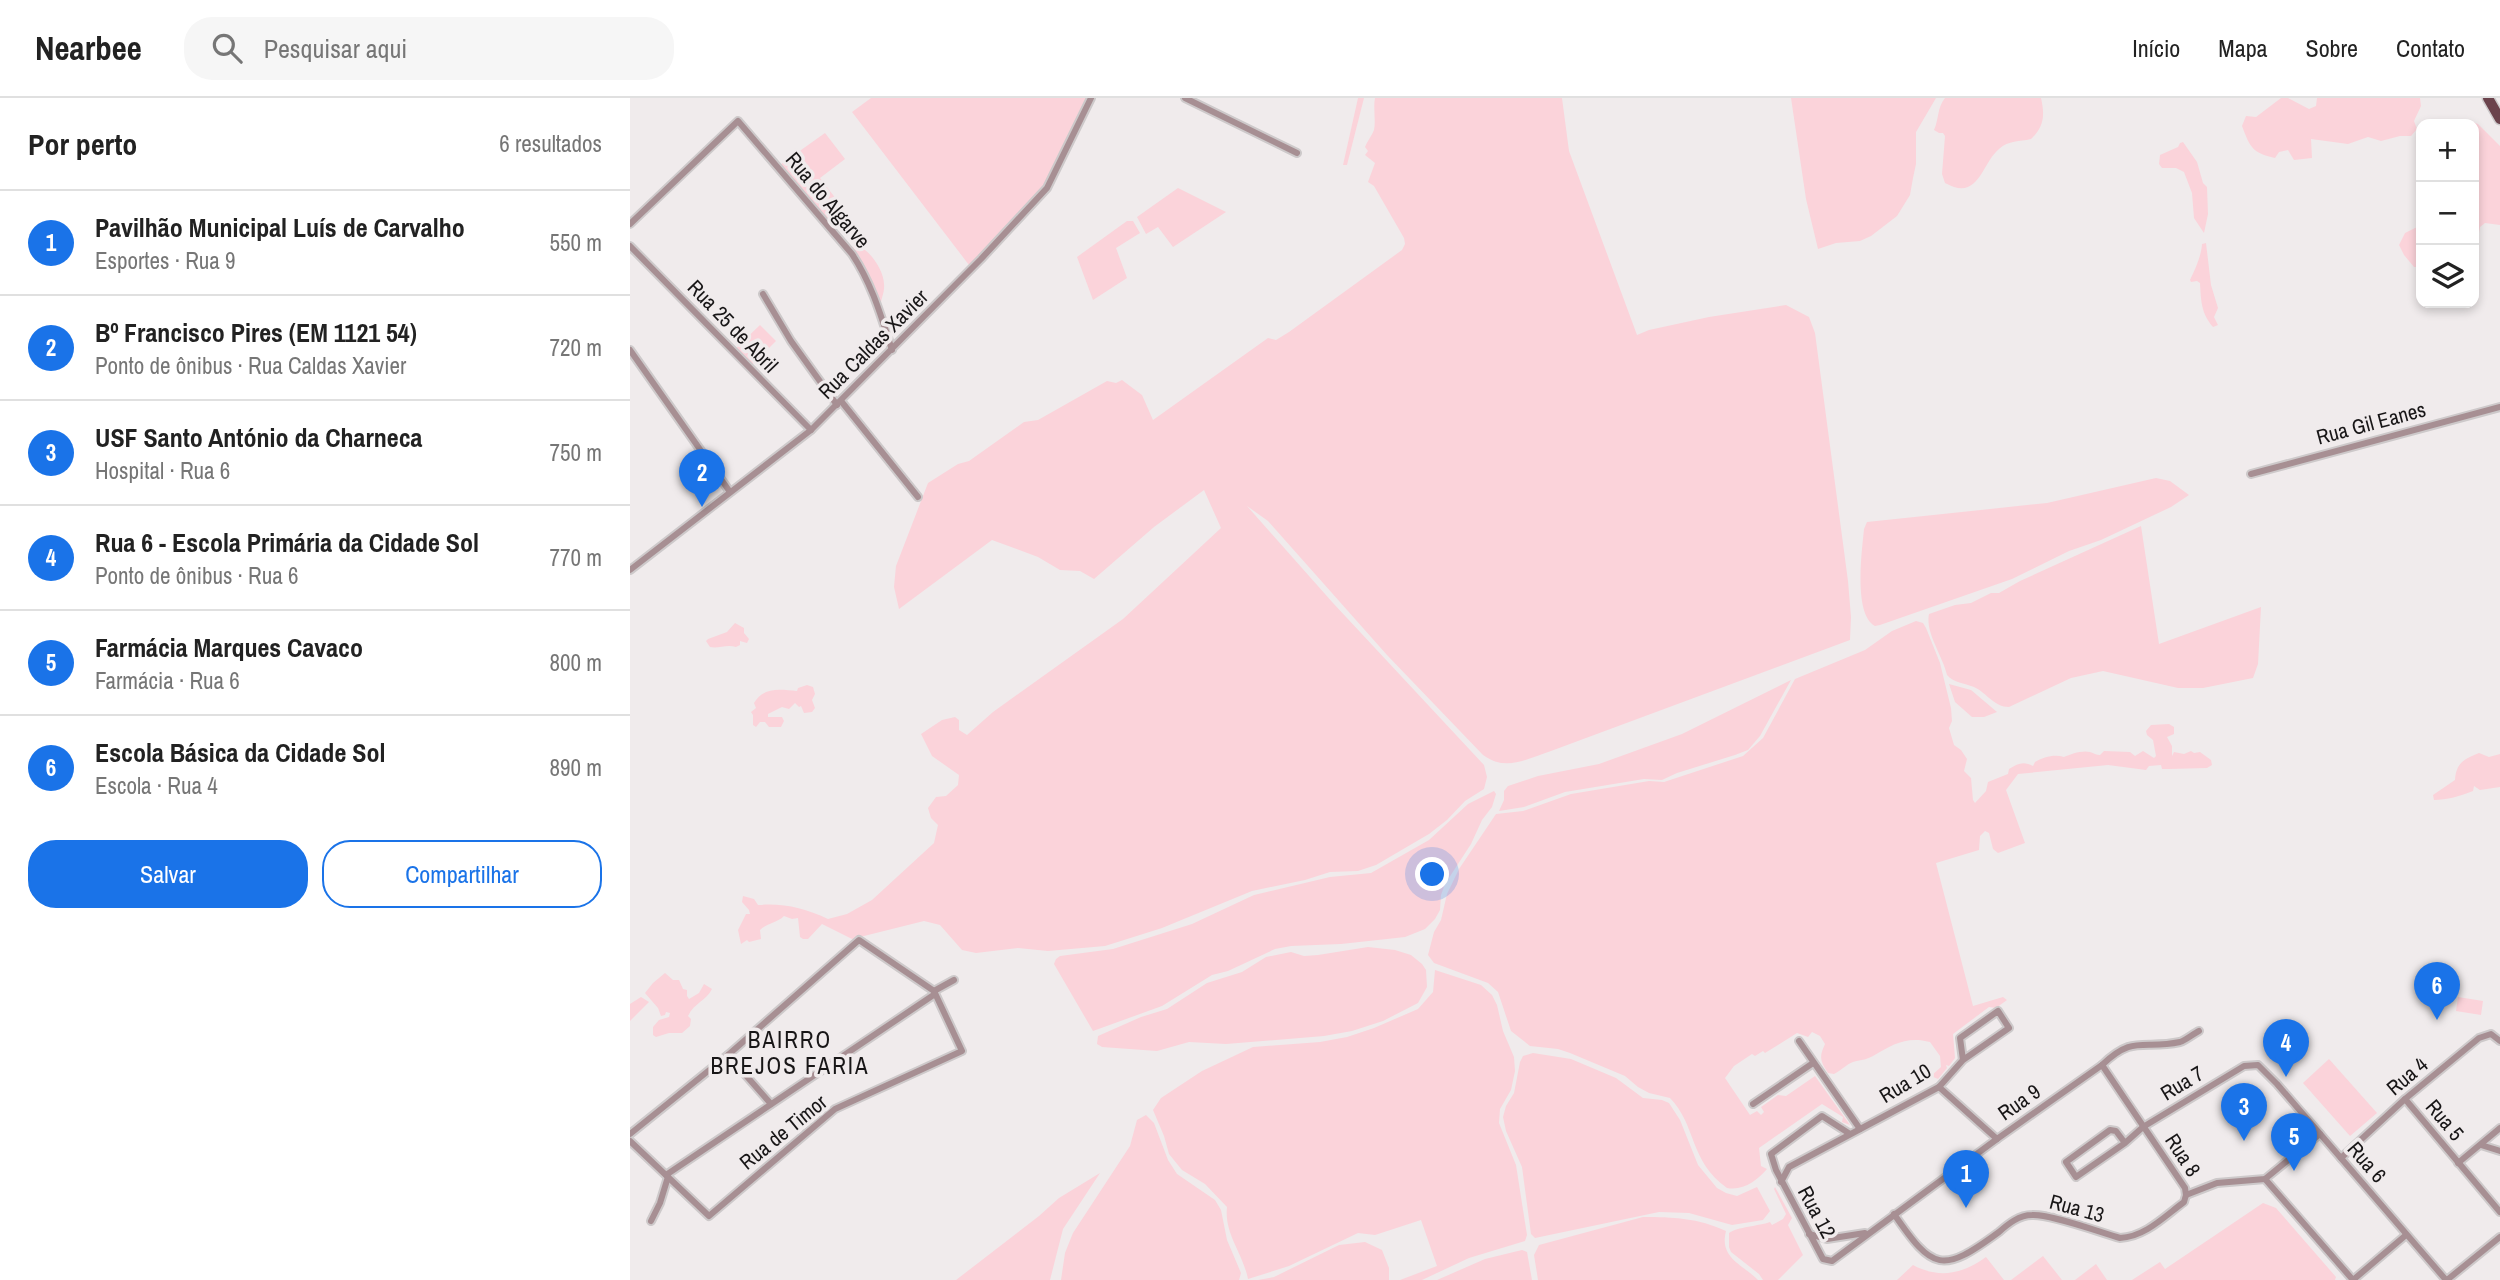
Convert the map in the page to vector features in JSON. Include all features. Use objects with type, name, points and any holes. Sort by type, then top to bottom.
[{"type":"main road","points":[[2488,98],[2500,119]]},
{"type":"street","name":"Rua Caldas Xavier","points":[[630,570],[811,430],[892,350],[1040,198],[1052,180],[1091,98]]},
{"type":"street","points":[[1185,98],[1297,153]]},
{"type":"street","name":"Rua do Algarve","points":[[630,224],[738,121],[858,263],[873,293],[892,350]]},
{"type":"street","name":"Rua 25 de Abril","points":[[630,246],[811,430]]},
{"type":"street","points":[[763,294],[792,341],[839,403],[918,497]]},
{"type":"street","points":[[630,350],[730,492]]},
{"type":"street","name":"Rua Gil Eanes","points":[[2251,474],[2500,407]]},
{"type":"street","points":[[630,1134],[728,1055],[859,940],[935,992]]},
{"type":"street","points":[[651,1221],[660,1203],[667,1176],[954,980]]},
{"type":"street","name":"Rua de Timor","points":[[667,1176],[709,1216],[835,1109],[962,1051],[935,992]]},
{"type":"street","name":"Rua 10","points":[[1782,1182],[1789,1167],[1939,1087],[1963,1060],[2009,1028],[1998,1011],[1960,1038],[1963,1060]]},
{"type":"street","name":"Rua 9","points":[[1823,1259],[1832,1261],[2115,1053],[2129,1045],[2182,1042],[2199,1031]]},
{"type":"street","name":"Rua 4","points":[[2341,1158],[2405,1099],[2479,1038],[2491,1034],[2500,1041]]},
{"type":"street","points":[[1799,1041],[1860,1129]]},
{"type":"street","points":[[728,1055],[771,1104]]},
{"type":"street","points":[[1752,1104],[1813,1063]]},
{"type":"street","name":"Rua 7","points":[[2125,1143],[2116,1131],[2110,1130],[2066,1162],[2076,1177],[2125,1143],[2143,1127],[2244,1066],[2252,1064],[2262,1067]]},
{"type":"street","name":"Rua 8","points":[[2102,1065],[2185,1188],[2186,1195]]},
{"type":"street","name":"Rua 6","points":[[2262,1067],[2446,1280]]},
{"type":"street","points":[[1939,1087],[1997,1139]]},
{"type":"street","name":"Rua 5","points":[[2405,1099],[2500,1212]]},
{"type":"street","points":[[1782,1182],[1771,1154],[1822,1116],[1850,1135]]},
{"type":"street","name":"Rua 5","points":[[2458,1163],[2500,1128]]},
{"type":"street","points":[[2186,1195],[2217,1183],[2265,1179],[2320,1134]]},
{"type":"street","points":[[630,1141],[667,1176]]},
{"type":"street","name":"Rua 5","points":[[2481,1145],[2500,1151]]},
{"type":"street","points":[[2265,1179],[2353,1280],[2406,1235]]},
{"type":"street","name":"Rua 12","points":[[1782,1182],[1823,1259]]},
{"type":"street","name":"Rua 13","points":[[1895,1214],[1924,1254],[1938,1260],[1954,1260],[1971,1252],[2013,1221],[2032,1215],[2120,1238],[2131,1237],[2140,1234],[2184,1202],[2186,1195]]},
{"type":"street","name":"Rua 9","points":[[1809,1234],[1827,1239],[1869,1232]]},
{"type":"street","points":[[2446,1280],[2500,1237]]},
{"type":"shaded area","points":[[871,98],[1086,98],[1061,154],[1043,186],[1017,217],[969,265],[852,112]]},
{"type":"shaded area","points":[[1358,98],[1364,98],[1347,165],[1343,165]]},
{"type":"shaded area","points":[[1375,98],[1562,98],[1569,151],[1637,335],[1709,317],[1786,305],[1809,317],[1815,333],[1848,581],[1850,640],[1533,757],[1500,763],[1483,755],[1387,655],[1268,521],[1247,506],[1484,765],[1487,777],[1484,789],[1465,801],[1429,834],[1376,865],[1358,871],[1330,872],[1252,891],[1162,928],[1105,946],[1048,951],[1018,948],[976,953],[962,950],[940,925],[924,921],[852,939],[822,924],[808,939],[803,939],[800,937],[798,918],[784,916],[760,930],[761,939],[749,942],[747,940],[741,944],[738,930],[746,914],[750,914],[742,902],[743,896],[754,899],[758,905],[794,907],[828,919],[847,914],[872,900],[934,843],[938,825],[931,818],[928,808],[936,797],[946,796],[958,785],[959,775],[932,756],[921,734],[942,720],[955,717],[959,720],[959,730],[967,735],[993,712],[1123,619],[1221,528],[1204,490],[1154,527],[1094,579],[1080,571],[1060,570],[1038,557],[992,540],[899,609],[894,587],[896,566],[928,483],[958,464],[969,461],[1024,422],[1038,420],[1107,381],[1116,383],[1122,380],[1142,395],[1153,420],[1268,338],[1276,340],[1289,332],[1402,250],[1404,238],[1374,186],[1368,182],[1375,163],[1365,155],[1368,151],[1365,147],[1374,130]]},
{"type":"shaded area","points":[[1791,98],[1936,98],[1916,132],[1916,164],[1910,195],[1897,216],[1871,236],[1860,241],[1836,243],[1818,249],[1806,199]]},
{"type":"shaded area","points":[[1945,98],[2041,98],[2042,120],[2039,130],[2031,139],[2003,146],[1972,185],[1956,188],[1945,183],[1942,174],[1945,136],[1934,130]]},
{"type":"shaded area","points":[[2281,98],[2288,98],[2309,109],[2316,106],[2317,98],[2420,98],[2421,106],[2414,121],[2416,130],[2411,136],[2381,141],[2368,137],[2348,144],[2311,139],[2312,158],[2294,160],[2288,150],[2279,152],[2275,158],[2261,154],[2250,144],[2242,126],[2246,116],[2256,117]]},
{"type":"shaded area","points":[[2479,125],[2500,146],[2500,225],[2485,223],[2480,227],[2479,233]]},
{"type":"shaded area","points":[[825,133],[845,159],[820,178],[843,208],[829,220],[780,165]]},
{"type":"shaded area","points":[[2183,142],[2197,162],[2203,183],[2207,187],[2208,214],[2204,233],[2194,218],[2192,193],[2184,172],[2176,168],[2162,168],[2159,164],[2160,155]]},
{"type":"shaded area","points":[[1178,188],[1226,212],[1173,247],[1158,227],[1146,234],[1137,217]]},
{"type":"shaded area","points":[[1127,221],[1133,221],[1140,233],[1116,248],[1127,278],[1093,300],[1077,257]]},
{"type":"shaded area","points":[[2416,228],[2416,267],[2404,255],[2399,245],[2405,233]]},
{"type":"shaded area","points":[[2206,243],[2211,285],[2218,308],[2214,317],[2218,325],[2213,327],[2204,312],[2200,283],[2190,280],[2202,244]]},
{"type":"shaded area","points":[[858,246],[872,256],[882,273],[884,287],[881,307],[866,269],[851,247]]},
{"type":"shaded area","points":[[760,325],[776,341],[752,365],[736,348]]},
{"type":"shaded area","points":[[2156,478],[2170,481],[2189,495],[2171,507],[2012,579],[1880,625],[1875,626],[1868,619],[1861,596],[1860,581],[1864,529],[1867,522],[2047,503]]},
{"type":"shaded area","points":[[2141,526],[2159,644],[2261,607],[2258,664],[2253,678],[2203,688],[2178,688],[2103,671],[2071,678],[2009,707],[1999,705],[1974,687],[1947,675],[1932,637],[1929,614],[1955,605],[1971,603],[1991,593],[1999,593]]},
{"type":"shaded area","points":[[1916,621],[1923,623],[1926,628],[1940,663],[1951,708],[1952,721],[1949,728],[1954,745],[1967,759],[1964,771],[1971,778],[1975,803],[1986,791],[1988,782],[2008,774],[2009,769],[2021,763],[2033,766],[2045,757],[2064,757],[2084,752],[2100,755],[2104,751],[2130,752],[2135,756],[2143,751],[2154,758],[2156,756],[2153,740],[2146,731],[2151,725],[2169,724],[2174,727],[2174,734],[2167,737],[2172,746],[2172,756],[2174,752],[2200,752],[2211,760],[2212,765],[2207,768],[2162,769],[2161,765],[2149,766],[2146,770],[2108,765],[2018,774],[2006,790],[2025,843],[1998,853],[1993,849],[1989,833],[1985,831],[1980,836],[1979,850],[1936,863],[1973,1006],[2003,997],[2007,1000],[1996,1008],[1989,1007],[1953,1034],[1955,1058],[1949,1066],[1946,1065],[1947,1068],[1938,1079],[1931,1076],[1941,1067],[1940,1056],[1930,1042],[1922,1040],[1900,1042],[1851,1063],[1834,1074],[1828,1073],[1821,1059],[1825,1044],[1820,1036],[1812,1032],[1808,1037],[1797,1033],[1765,1053],[1763,1051],[1755,1056],[1752,1054],[1734,1066],[1725,1078],[1750,1115],[1757,1111],[1761,1115],[1764,1112],[1761,1107],[1778,1095],[1786,1096],[1815,1076],[1850,1125],[1842,1122],[1843,1117],[1822,1104],[1759,1148],[1761,1166],[1767,1169],[1759,1177],[1750,1184],[1727,1188],[1715,1178],[1699,1155],[1685,1120],[1670,1098],[1649,1093],[1625,1076],[1570,1053],[1530,1046],[1511,1031],[1498,992],[1488,983],[1434,963],[1428,955],[1434,932],[1459,869],[1496,814],[1523,811],[1571,794],[1649,781],[1664,782],[1743,756],[1763,738],[1795,679],[1865,650],[1892,631]]},
{"type":"shaded area","points":[[735,623],[744,628],[749,639],[747,643],[740,641],[740,645],[736,647],[710,647],[706,641],[708,639],[727,632]]},
{"type":"shaded area","points":[[1791,680],[1760,736],[1748,750],[1662,780],[1644,779],[1565,792],[1524,807],[1499,811],[1508,786],[1538,776],[1599,764],[1682,734]]},
{"type":"shaded area","points":[[1949,684],[1971,690],[1997,712],[1984,717],[1972,717],[1955,702]]},
{"type":"shaded area","points":[[807,685],[813,687],[815,694],[812,700],[815,708],[812,712],[804,713],[801,706],[795,703],[789,709],[782,707],[768,714],[768,717],[782,717],[784,721],[781,727],[769,727],[765,722],[760,722],[756,727],[753,725],[751,712],[756,708],[754,703],[763,694],[773,690],[797,691]]},
{"type":"shaded area","points":[[2479,753],[2489,757],[2500,754],[2500,787],[2480,790],[2474,786],[2473,791],[2468,793],[2434,800],[2433,795],[2455,780],[2457,769],[2462,762]]},
{"type":"shaded area","points":[[1494,791],[1496,794],[1492,807],[1445,884],[1440,910],[1435,919],[1425,929],[1405,937],[1275,949],[1228,971],[1212,975],[1162,1006],[1093,1031],[1054,964],[1060,956],[1113,949],[1192,924],[1254,895],[1330,877],[1371,873],[1429,840],[1468,804]]},
{"type":"shaded area","points":[[1368,947],[1411,955],[1422,964],[1426,970],[1427,987],[1418,1003],[1383,1021],[1324,1036],[1226,1044],[1189,1042],[1157,1051],[1102,1047],[1097,1044],[1098,1036],[1167,1009],[1207,983],[1242,972],[1266,957],[1291,952],[1304,956],[1318,955]]},
{"type":"shaded area","points":[[1435,970],[1481,985],[1492,995],[1497,1005],[1503,1031],[1514,1057],[1515,1071],[1511,1090],[1500,1109],[1499,1123],[1516,1165],[1527,1235],[1525,1241],[1469,1258],[1422,1280],[1400,1280],[1437,1266],[1421,1220],[1375,1235],[1358,1233],[1289,1266],[1248,1279],[1228,1226],[1227,1207],[1205,1184],[1182,1170],[1169,1154],[1153,1110],[1161,1098],[1202,1071],[1253,1047],[1320,1042],[1347,1037],[1418,1009],[1433,992]]},
{"type":"shaded area","points":[[665,973],[673,980],[679,980],[683,989],[687,990],[689,999],[699,993],[704,984],[712,989],[688,1016],[691,1019],[690,1026],[682,1033],[656,1037],[653,1035],[653,1027],[659,1020],[669,1017],[670,1013],[666,1012],[661,1016],[658,1008],[645,993]]},
{"type":"shaded area","points":[[641,997],[649,1002],[630,1021],[630,1004]]},
{"type":"shaded area","points":[[2458,997],[2483,1001],[2481,1015],[2456,1011]]},
{"type":"shaded area","points":[[1533,1053],[1571,1059],[1616,1078],[1643,1098],[1669,1103],[1680,1120],[1698,1165],[1717,1188],[1737,1196],[1757,1187],[1770,1211],[1763,1220],[1732,1225],[1689,1213],[1659,1212],[1535,1238],[1531,1234],[1522,1167],[1506,1131],[1503,1117],[1514,1093],[1520,1062],[1523,1056]]},
{"type":"shaded area","points":[[2329,1059],[2377,1113],[2350,1136],[2303,1083]]},
{"type":"shaded area","points":[[1146,1115],[1154,1123],[1168,1160],[1177,1174],[1215,1200],[1221,1210],[1227,1240],[1241,1273],[1239,1280],[1061,1280],[1065,1253],[1073,1233],[1130,1146],[1137,1120]]},
{"type":"shaded area","points":[[1100,1173],[1063,1229],[1050,1280],[956,1280],[1059,1198]]},
{"type":"shaded area","points":[[1775,1187],[1792,1218],[1788,1225],[1803,1255],[1778,1280],[1763,1280],[1731,1252],[1729,1233],[1770,1222],[1772,1225],[1783,1219],[1786,1214]]},
{"type":"shaded area","points":[[2263,1203],[2276,1208],[2336,1277],[2335,1280],[2132,1280],[2160,1262],[2165,1269]]},
{"type":"shaded area","points":[[1643,1217],[1685,1219],[1726,1231],[1726,1248],[1729,1254],[1758,1280],[1538,1280],[1534,1255],[1539,1245]]},
{"type":"shaded area","points":[[1365,1242],[1382,1250],[1389,1268],[1389,1280],[1258,1280],[1274,1277],[1339,1245]]},
{"type":"shaded area","points":[[1522,1250],[1527,1252],[1532,1280],[1437,1280],[1485,1259]]},
{"type":"shaded area","points":[[2043,1256],[2062,1280],[2011,1280]]},
{"type":"shaded area","points":[[1986,1257],[2004,1280],[1897,1280],[1913,1265],[1932,1272],[1951,1273]]},
{"type":"shaded area","points":[[2096,1264],[2107,1280],[2075,1280]]},
{"type":"place","name":"Bº Francisco Pires (EM 1121 54)","points":[[702,507]]},
{"type":"place","name":"Escola Básica da Cidade Sol","points":[[2437,1020]]},
{"type":"place","name":"Rua 6 - Escola Primária da Cidade Sol","points":[[2286,1077]]},
{"type":"place","name":"USF Santo António da Charneca","points":[[2244,1141]]},
{"type":"place","name":"Farmácia Marques Cavaco","points":[[2294,1171]]},
{"type":"place","name":"Pavilhão Municipal Luís de Carvalho","points":[[1966,1208]]},
{"type":"district","name":"BAIRRO BREJOS FARIA","points":[[790,1052]]}]
